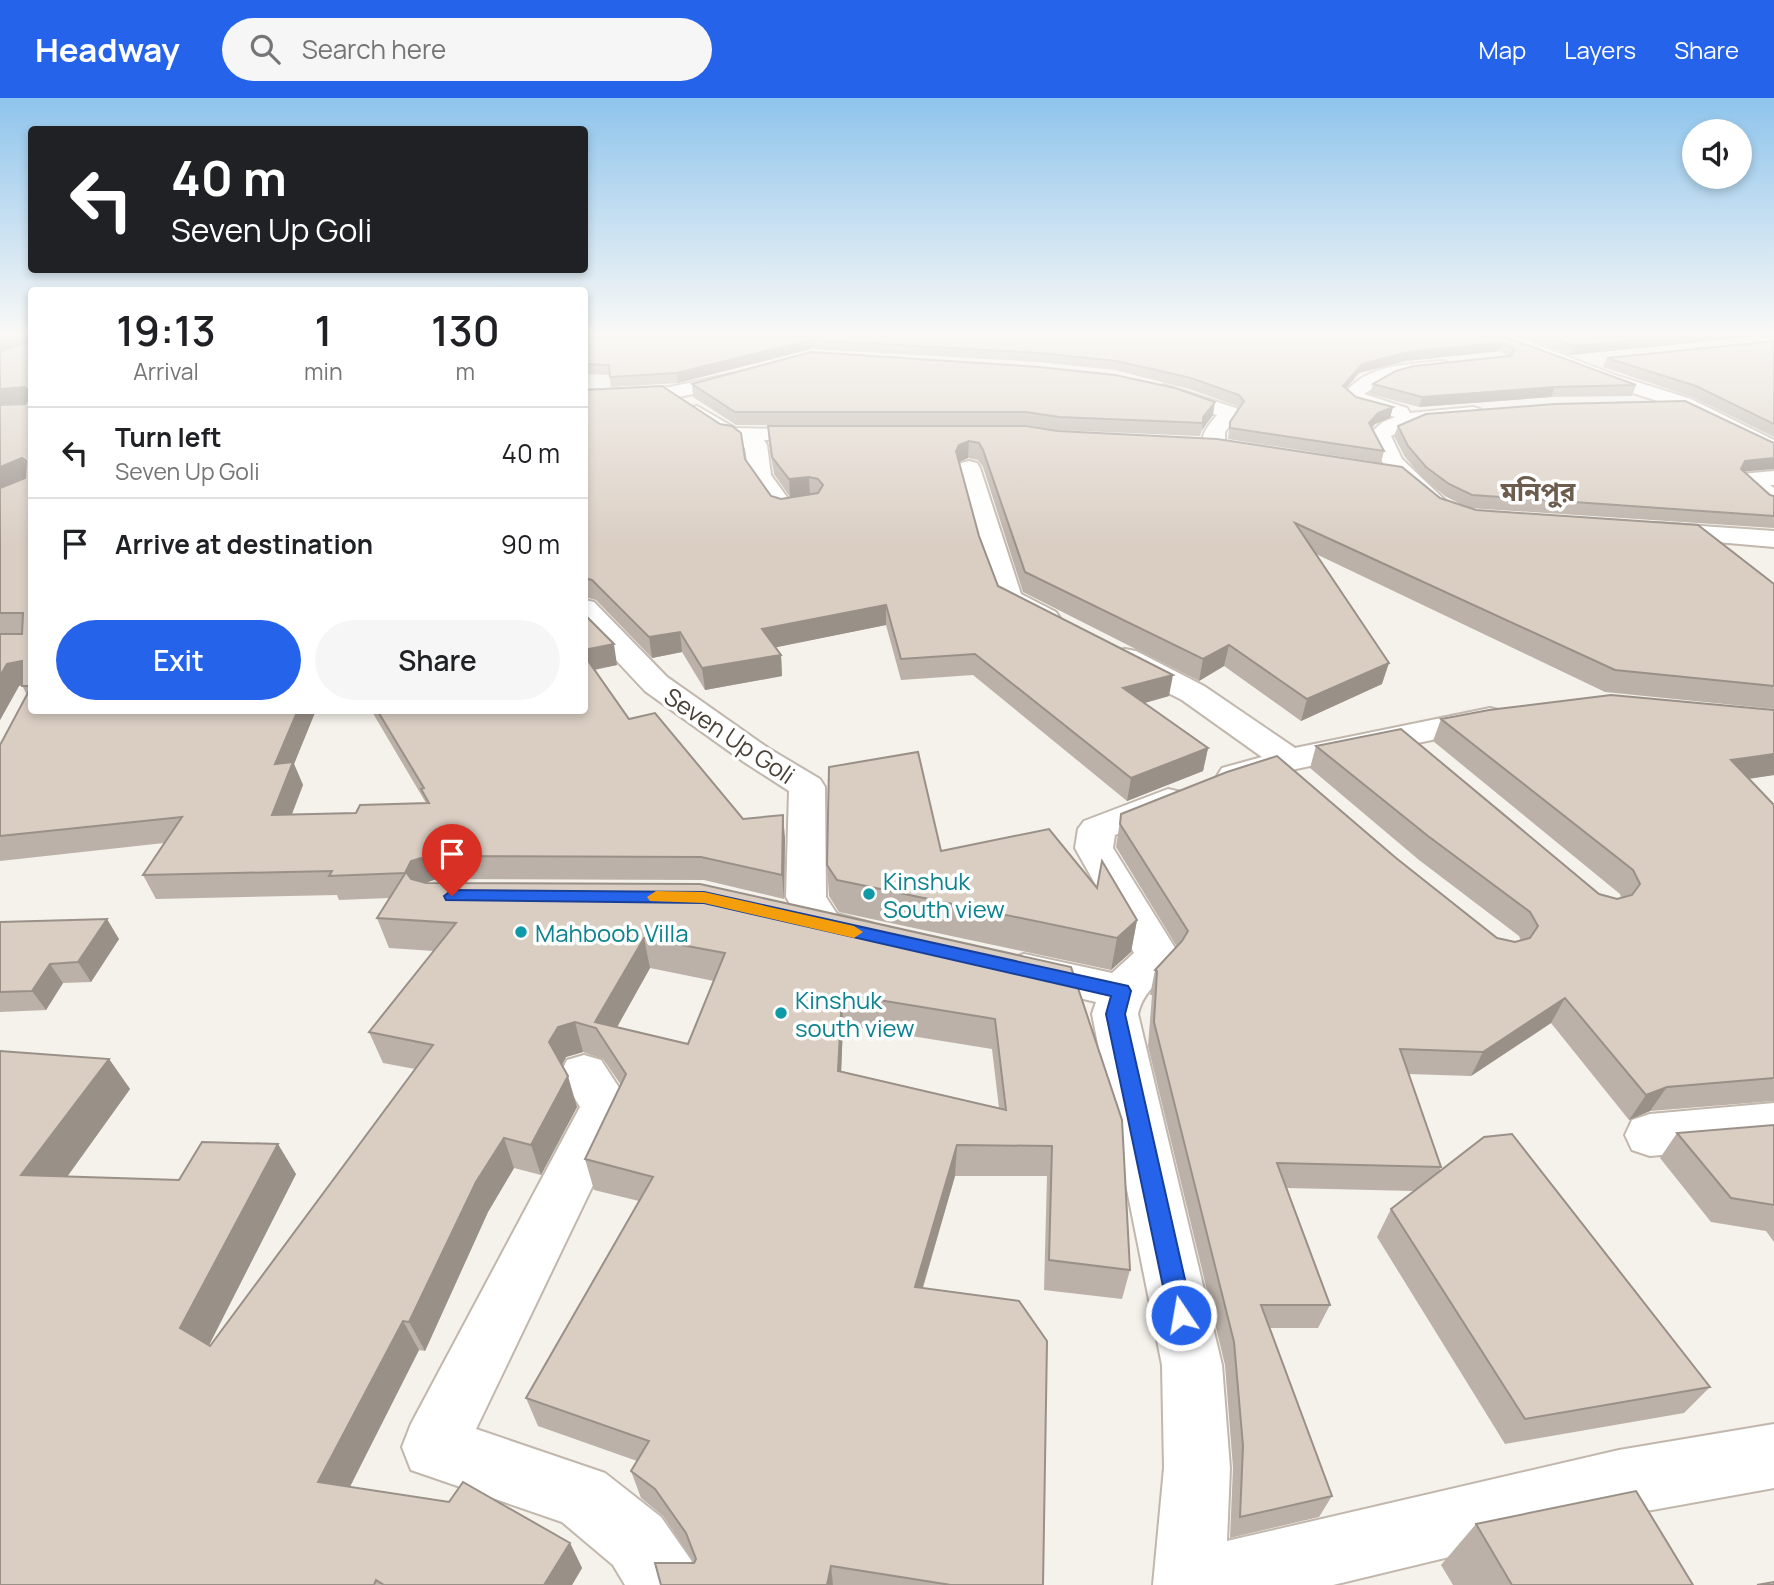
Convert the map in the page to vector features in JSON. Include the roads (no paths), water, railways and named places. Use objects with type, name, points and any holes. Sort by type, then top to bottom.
[{"type":"street","points":[[688,405],[730,434],[834,434]]},
{"type":"street","points":[[1207,405],[1229,412],[1214,432],[1213,446]]},
{"type":"street","points":[[1377,405],[1419,416]]},
{"type":"street","points":[[1689,405],[1774,448]]},
{"type":"street","points":[[1457,516],[1440,507],[1407,476],[1388,454],[1380,434],[1394,425],[1419,416],[1490,412]]},
{"type":"street","points":[[739,434],[756,445],[760,475],[783,508],[810,504]]},
{"type":"street","points":[[1189,445],[1237,450]]},
{"type":"street","points":[[969,468],[993,554],[1009,599],[1193,693],[1293,771]]},
{"type":"street","points":[[1371,470],[1407,476]]},
{"type":"street","points":[[1774,478],[1749,479],[1774,500]]},
{"type":"street","points":[[1636,530],[1774,539]]},
{"type":"street","name":"Seven Up Goli","points":[[588,612],[656,684],[755,755],[807,787],[806,897],[823,925]]},
{"type":"street","points":[[1520,714],[1480,719],[1401,736],[1293,771],[1208,784],[1097,829],[1094,848],[1158,956],[1121,991],[1115,1014],[1192,1365],[1197,1468],[1189,1584],[1619,1483],[1774,1456]]},
{"type":"street","points":[[1401,736],[1433,763]]},
{"type":"street","points":[[770,913],[887,940]]},
{"type":"street","points":[[989,963],[1121,991]]},
{"type":"street","points":[[584,1074],[606,1106],[434,1447],[582,1496],[637,1541],[666,1585]]},
{"type":"street","points":[[1650,1135],[1774,1124]]},
{"type":"street","points":[[1619,1483],[1651,1540]]},
{"type":"place","name":"Kinshuk South view","points":[[869,894]]},
{"type":"place","name":"Mahboob Villa","points":[[521,932]]},
{"type":"place","name":"Kinshuk south view","points":[[781,1013]]},
{"type":"district","name":"মনিপুর","points":[[1538,491]]}]
